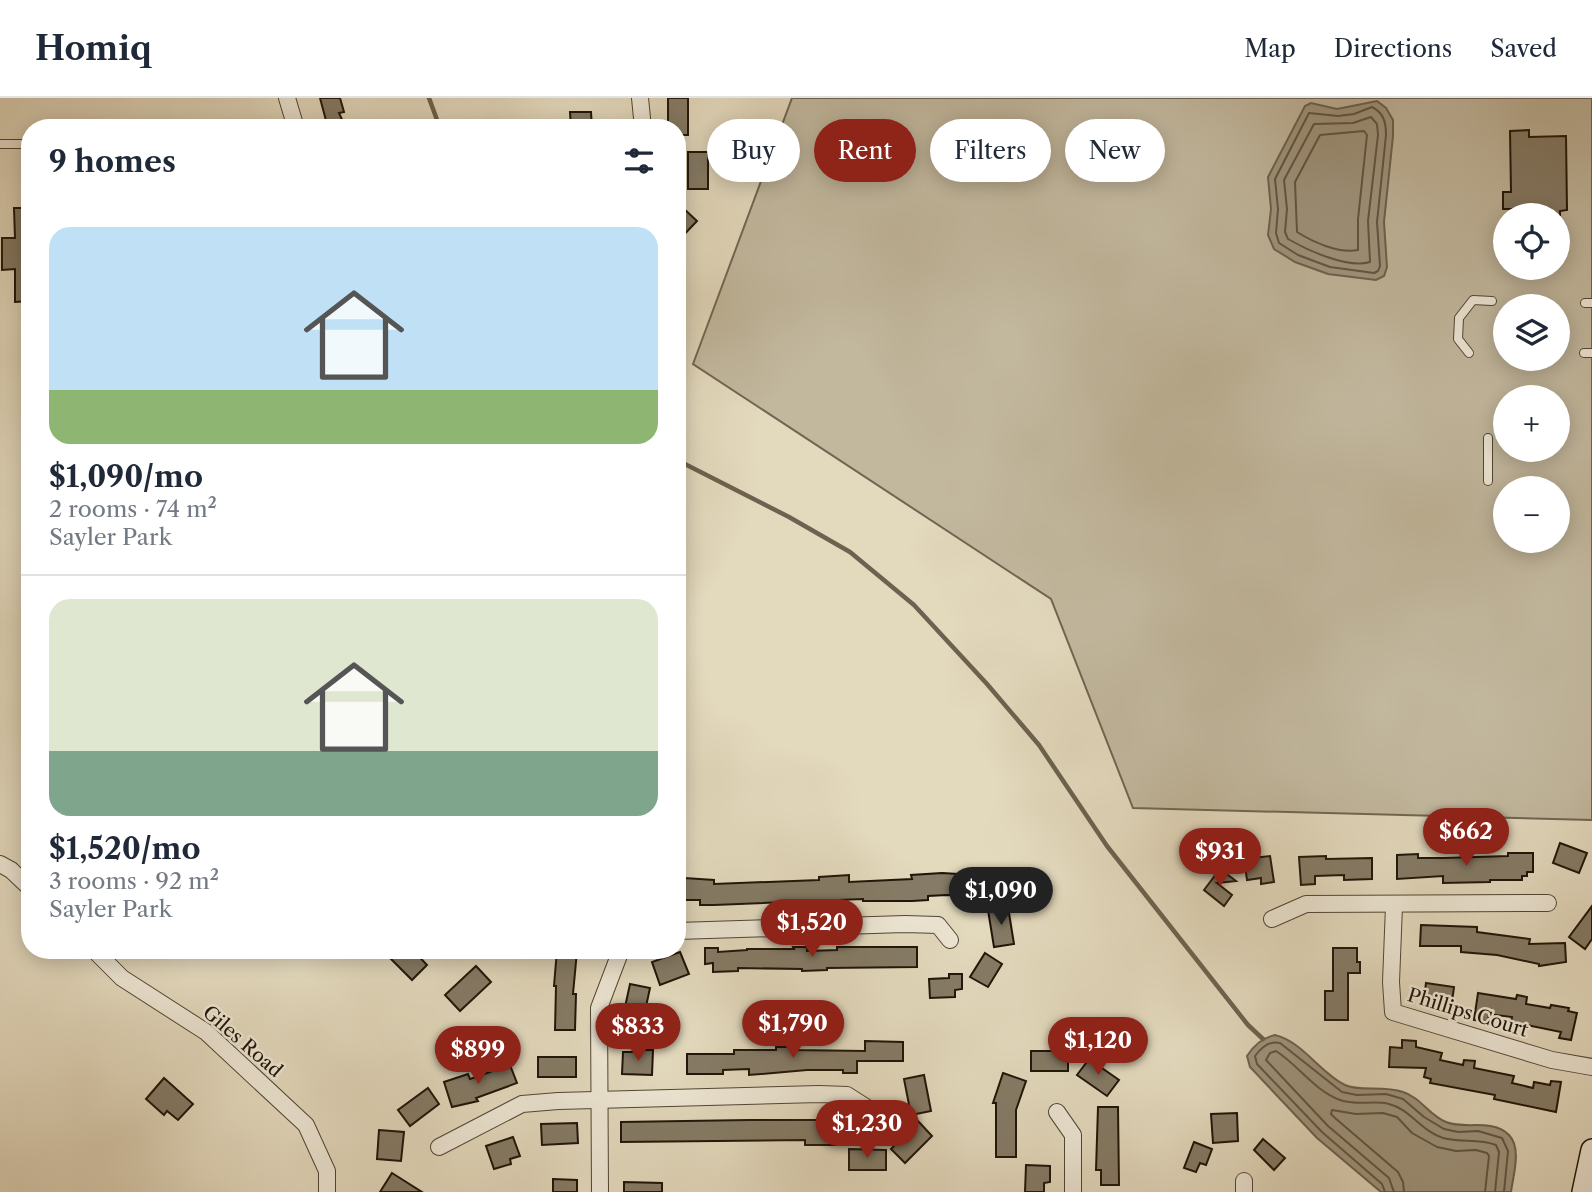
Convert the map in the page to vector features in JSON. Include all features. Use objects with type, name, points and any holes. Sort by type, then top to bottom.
[{"type":"street","points":[[287,98],[293,119]]},
{"type":"street","points":[[640,98],[642,119]]},
{"type":"street","points":[[0,864],[21,879]]},
{"type":"street","points":[[1272,919],[1306,904],[1548,903]]},
{"type":"street","name":"Phillips Court","points":[[1394,905],[1391,982],[1393,1012],[1552,1060],[1592,1067]]},
{"type":"street","points":[[686,931],[905,924],[939,926],[950,940]]},
{"type":"street","name":"Giles Road","points":[[103,959],[121,978],[206,1032],[306,1125],[327,1171],[327,1192]]},
{"type":"street","points":[[600,1192],[599,1007],[618,959]]},
{"type":"street","points":[[439,1147],[522,1104],[599,1098],[847,1096],[872,1111]]},
{"type":"street","points":[[1057,1112],[1073,1135],[1073,1192]]},
{"type":"street","points":[[1583,1192],[1592,1150]]},
{"type":"lane","points":[[0,144],[21,144]]},
{"type":"lane","points":[[1469,353],[1458,339],[1459,318],[1473,300],[1492,301]]},
{"type":"lane","points":[[1488,438],[1488,481]]},
{"type":"shaded area","points":[[792,98],[1592,98],[1592,820],[1133,808],[1051,599],[693,364],[761,182],[800,182],[800,119],[784,119]]},
{"type":"water","points":[[1377,101],[1386,108],[1393,120],[1384,222],[1387,267],[1384,276],[1376,280],[1328,274],[1295,262],[1274,249],[1268,235],[1271,209],[1268,177],[1305,106],[1311,103],[1337,109]]},
{"type":"water","points":[[1275,1035],[1303,1050],[1327,1073],[1345,1085],[1403,1092],[1446,1122],[1502,1130],[1509,1135],[1515,1147],[1516,1162],[1511,1192],[1381,1192],[1317,1138],[1250,1067],[1247,1056],[1250,1052],[1262,1040]]},
{"type":"building","points":[[320,98],[340,98],[344,112],[339,113],[342,119],[326,119]]},
{"type":"building","points":[[668,98],[688,98],[688,135],[686,119],[668,119]]},
{"type":"building","points":[[570,112],[591,112],[591,119],[570,119]]},
{"type":"building","points":[[1529,130],[1529,137],[1566,136],[1567,203],[1503,203],[1503,192],[1511,192],[1510,131]]},
{"type":"building","points":[[688,152],[707,152],[708,189],[688,189]]},
{"type":"building","points":[[14,208],[21,208],[21,302],[15,302],[15,269],[2,270],[2,238],[15,238]]},
{"type":"building","points":[[686,211],[697,221],[686,233]]},
{"type":"building","points":[[1560,843],[1587,853],[1579,873],[1553,863]]},
{"type":"building","points":[[1508,853],[1533,853],[1533,872],[1527,872],[1527,876],[1522,876],[1522,880],[1490,882],[1443,883],[1443,876],[1397,879],[1397,855],[1418,854],[1418,858],[1444,858],[1508,856]]},
{"type":"building","points":[[1270,856],[1274,882],[1261,884],[1261,878],[1247,880],[1244,859]]},
{"type":"building","points":[[1326,856],[1326,859],[1372,858],[1372,879],[1344,880],[1344,875],[1315,876],[1315,884],[1301,885],[1299,857]]},
{"type":"building","points":[[1220,869],[1236,881],[1217,883],[1232,895],[1224,906],[1204,890]]},
{"type":"building","points":[[942,873],[990,876],[989,896],[928,896],[928,900],[912,901],[863,899],[714,905],[700,905],[700,900],[686,900],[686,878],[714,880],[714,884],[819,880],[819,877],[849,875],[849,882],[912,879],[911,875]]},
{"type":"building","points":[[1592,906],[1592,939],[1585,949],[1569,937]]},
{"type":"building","points":[[1008,907],[1014,944],[994,947],[988,910]]},
{"type":"building","points":[[1421,925],[1477,927],[1477,932],[1530,939],[1529,944],[1565,943],[1566,962],[1539,966],[1497,955],[1461,952],[1461,946],[1420,946]]},
{"type":"building","points":[[793,947],[807,947],[807,951],[837,950],[837,947],[917,947],[917,967],[827,968],[802,971],[738,968],[738,971],[713,972],[713,963],[705,964],[705,948],[718,948],[718,952],[794,949]]},
{"type":"building","points":[[1333,948],[1357,948],[1357,962],[1360,962],[1360,973],[1348,973],[1348,1020],[1325,1020],[1325,991],[1333,991]]},
{"type":"building","points":[[985,953],[1002,964],[988,987],[970,977]]},
{"type":"building","points":[[391,959],[421,959],[427,965],[412,980]]},
{"type":"building","points":[[556,959],[576,959],[573,994],[576,994],[575,1030],[555,1030]]},
{"type":"building","points":[[660,959],[683,959],[689,974],[660,985],[652,962]]},
{"type":"building","points":[[476,966],[491,982],[460,1011],[445,995]]},
{"type":"building","points":[[949,974],[962,974],[962,989],[955,990],[955,997],[930,998],[929,979],[949,978]]},
{"type":"building","points":[[1426,983],[1454,987],[1451,1009],[1423,1005]]},
{"type":"building","points":[[630,984],[650,988],[642,1025],[622,1021]]},
{"type":"building","points":[[1478,993],[1516,999],[1517,995],[1527,997],[1526,1004],[1569,1008],[1568,1011],[1577,1013],[1571,1040],[1559,1038],[1561,1032],[1511,1022],[1512,1017],[1489,1014],[1488,1022],[1474,1020]]},
{"type":"building","points":[[1402,1040],[1416,1041],[1416,1047],[1442,1053],[1440,1060],[1463,1065],[1464,1060],[1475,1061],[1474,1068],[1514,1076],[1512,1083],[1533,1088],[1534,1082],[1550,1085],[1551,1081],[1561,1082],[1556,1112],[1494,1099],[1495,1095],[1430,1083],[1431,1079],[1424,1077],[1426,1068],[1389,1067],[1390,1047],[1402,1048]]},
{"type":"building","points":[[865,1041],[903,1042],[903,1061],[857,1061],[857,1073],[843,1073],[843,1070],[807,1070],[749,1075],[749,1069],[723,1070],[723,1074],[687,1074],[687,1054],[734,1054],[734,1050],[776,1050],[776,1047],[795,1047],[795,1050],[865,1051]]},
{"type":"building","points":[[653,1050],[652,1075],[622,1074],[623,1052]]},
{"type":"building","points":[[1031,1051],[1068,1051],[1068,1071],[1031,1071]]},
{"type":"building","points":[[538,1057],[576,1057],[576,1077],[538,1077]]},
{"type":"building","points":[[1089,1059],[1119,1080],[1107,1096],[1077,1075]]},
{"type":"building","points":[[510,1065],[517,1083],[476,1098],[478,1101],[452,1107],[444,1082],[468,1074],[470,1079]]},
{"type":"building","points":[[1003,1073],[1026,1081],[1016,1110],[1016,1157],[996,1157],[996,1103],[993,1103]]},
{"type":"building","points":[[924,1075],[931,1111],[911,1115],[904,1079]]},
{"type":"building","points":[[164,1078],[193,1104],[178,1120],[167,1111],[164,1115],[146,1099]]},
{"type":"building","points":[[428,1088],[439,1104],[410,1126],[398,1110]]},
{"type":"building","points":[[1098,1107],[1118,1107],[1119,1185],[1101,1185],[1101,1170],[1096,1170]]},
{"type":"building","points":[[1237,1113],[1238,1141],[1213,1143],[1211,1114]]},
{"type":"building","points":[[836,1120],[836,1145],[805,1145],[805,1140],[621,1142],[621,1122]]},
{"type":"building","points":[[918,1121],[932,1136],[905,1163],[891,1149]]},
{"type":"building","points":[[577,1123],[578,1143],[542,1145],[541,1124]]},
{"type":"building","points":[[379,1130],[404,1132],[401,1161],[377,1159]]},
{"type":"building","points":[[513,1137],[520,1156],[510,1159],[511,1164],[494,1169],[486,1146]]},
{"type":"building","points":[[1263,1139],[1285,1158],[1274,1170],[1254,1150]]},
{"type":"building","points":[[1194,1142],[1212,1149],[1206,1165],[1200,1163],[1196,1172],[1184,1168]]},
{"type":"building","points":[[849,1149],[886,1150],[886,1170],[849,1170]]},
{"type":"building","points":[[1026,1165],[1050,1166],[1050,1182],[1044,1183],[1044,1192],[1025,1192]]},
{"type":"building","points":[[392,1173],[422,1192],[380,1192]]},
{"type":"building","points":[[553,1179],[577,1180],[577,1192],[553,1192]]},
{"type":"building","points":[[624,1182],[662,1183],[662,1192],[624,1192]]},
{"type":"waterway","points":[[429,98],[437,119]]},
{"type":"waterway","points":[[686,465],[789,517],[850,552],[914,605],[1039,745],[1107,846],[1248,1025],[1263,1039]]}]
